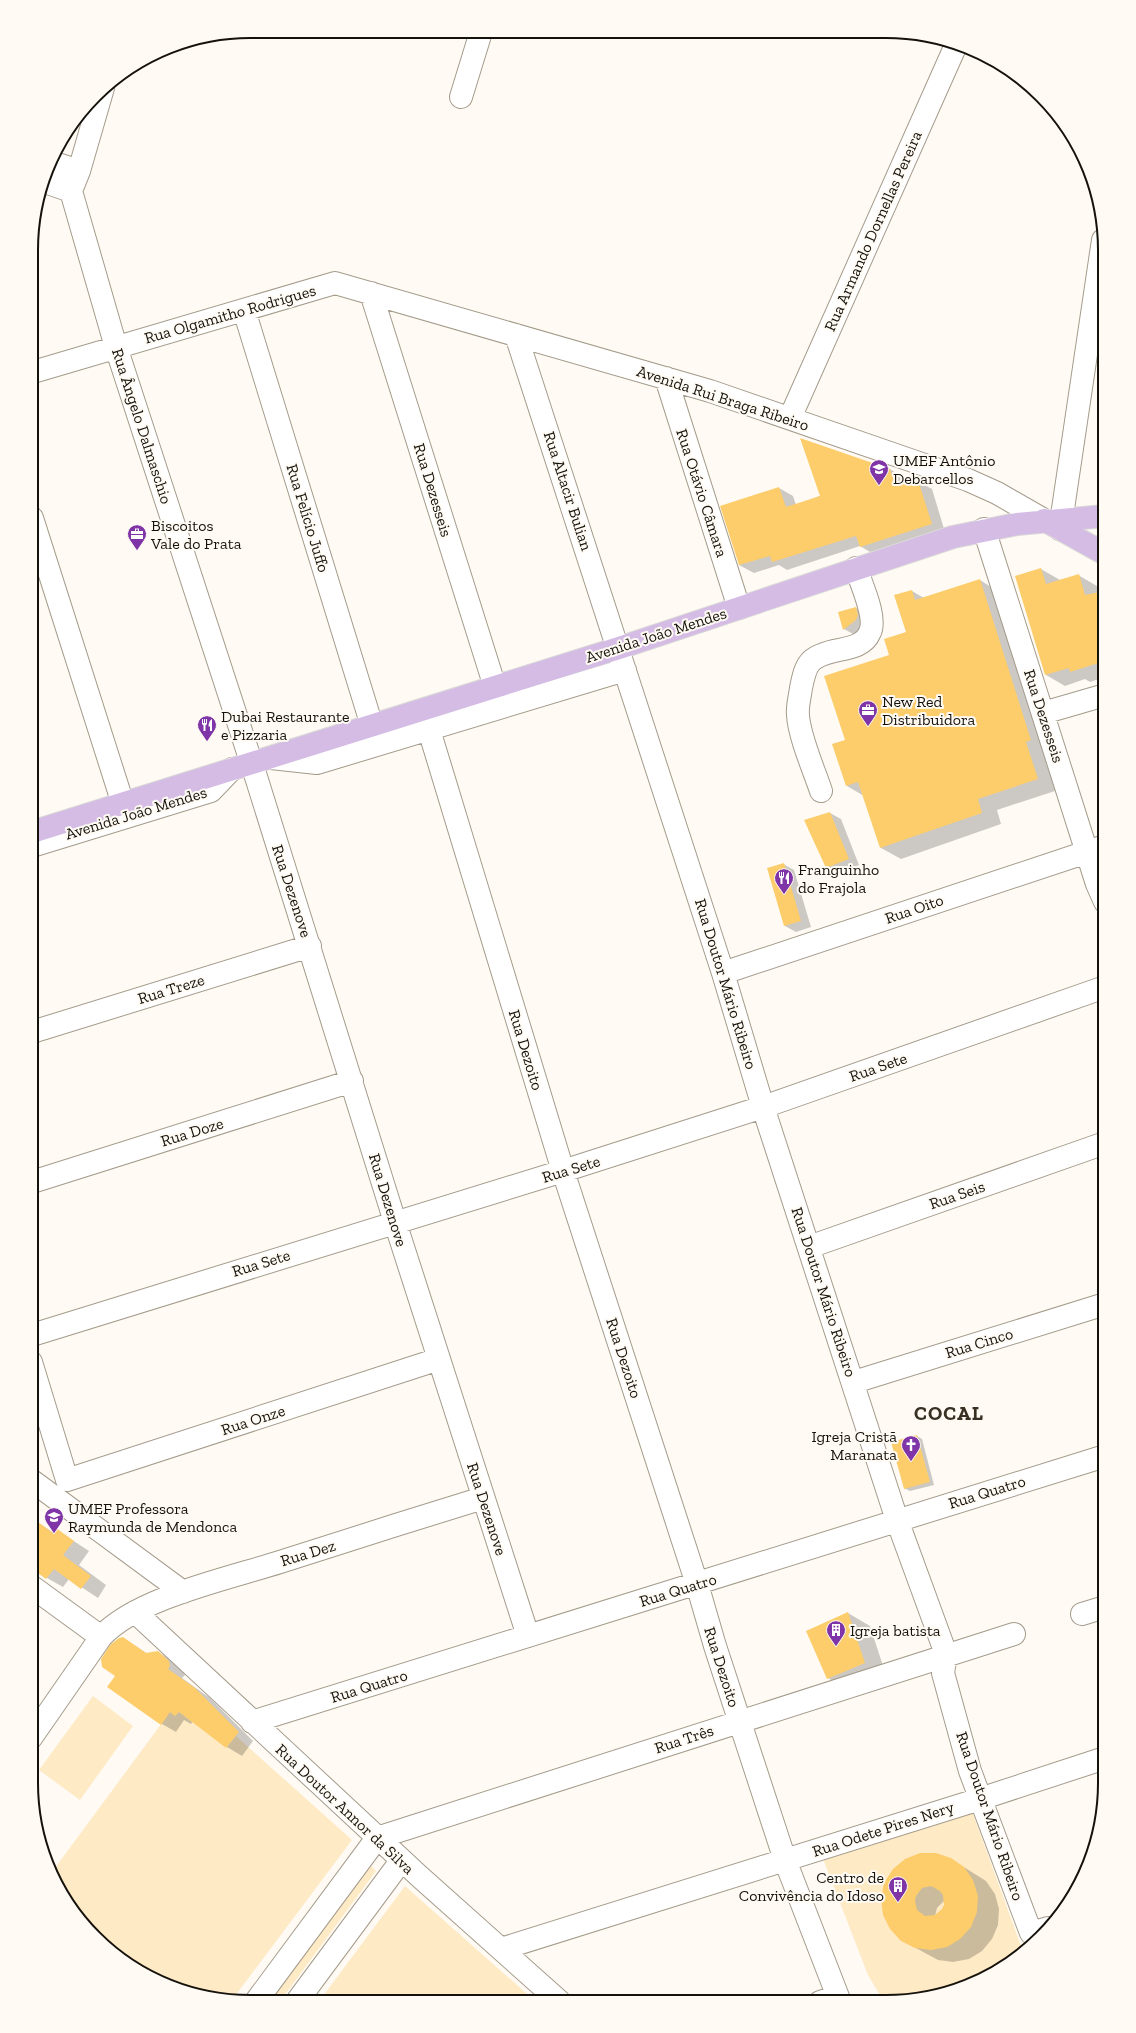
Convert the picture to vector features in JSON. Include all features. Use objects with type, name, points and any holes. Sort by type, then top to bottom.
[{"type":"main road","points":[[1055,523],[1098,517]]},
{"type":"main road","points":[[1055,523],[1098,550]]},
{"type":"main road","name":"Avenida João Mendes","points":[[38,830],[372,726],[426,720],[494,687],[619,648],[953,536],[984,529],[1055,523]]},
{"type":"street","points":[[461,98],[479,38]]},
{"type":"street","name":"Rua Armando Dornellas Pereira","points":[[790,418],[954,49]]},
{"type":"street","points":[[75,180],[99,101]]},
{"type":"street","points":[[56,165],[75,180]]},
{"type":"street","points":[[49,182],[75,180]]},
{"type":"street","name":"Rua Ângelo Dalmaschio","points":[[75,180],[116,347],[251,764]]},
{"type":"street","points":[[1055,523],[1098,269]]},
{"type":"street","name":"Avenida Rui Braga Ribeiro","points":[[335,283],[710,391],[968,480],[1055,523]]},
{"type":"street","name":"Rua Olgamitho Rodrigues","points":[[38,370],[335,283]]},
{"type":"street","name":"Rua Dezesseis","points":[[370,293],[494,687]]},
{"type":"street","name":"Rua Felício Juffo","points":[[244,310],[372,726]]},
{"type":"street","name":"Rua Altacir Bulian","points":[[516,335],[619,648]]},
{"type":"street","name":"Rua Otávio Câmara","points":[[666,378],[739,608]]},
{"type":"street","name":"Rua Dezesseis","points":[[984,529],[1043,713],[1096,848],[1098,886]]},
{"type":"street","points":[[38,537],[124,804]]},
{"type":"street","points":[[821,791],[799,725],[798,707],[804,671],[810,661],[824,654],[856,646],[867,638],[870,632],[871,616],[856,568]]},
{"type":"street","name":"Rua Doutor Mário Ribeiro","points":[[619,648],[724,973],[763,1107],[854,1382],[897,1520],[946,1654],[943,1673],[980,1799],[1039,1929]]},
{"type":"street","name":"Avenida João Mendes","points":[[38,844],[211,791],[251,764],[317,763],[426,720],[625,670]]},
{"type":"street","points":[[1043,713],[1098,697]]},
{"type":"street","name":"Rua Dezoito","points":[[426,720],[563,1171],[697,1584],[739,1721],[830,1995]]},
{"type":"street","name":"Rua Dezenove","points":[[251,764],[310,946],[395,1222],[528,1636]]},
{"type":"street","name":"Rua Oito","points":[[724,973],[1096,848]]},
{"type":"street","name":"Rua Treze","points":[[38,1030],[310,946]]},
{"type":"street","name":"Rua Sete","points":[[38,1333],[563,1171],[763,1107],[1098,988]]},
{"type":"street","name":"Rua Doze","points":[[38,1180],[352,1081]]},
{"type":"street","name":"Rua Seis","points":[[809,1246],[1098,1145]]},
{"type":"street","name":"Rua Cinco","points":[[854,1382],[1098,1306]]},
{"type":"street","name":"Rua Onze","points":[[61,1489],[439,1359]]},
{"type":"street","points":[[38,1388],[61,1489]]},
{"type":"street","name":"Rua Quatro","points":[[252,1722],[1098,1458]]},
{"type":"street","points":[[38,1482],[61,1489],[184,1592]]},
{"type":"street","name":"Rua Dez","points":[[38,1728],[101,1637],[116,1622],[135,1612],[184,1592],[483,1498]]},
{"type":"street","points":[[38,1591],[101,1637]]},
{"type":"street","points":[[1082,1614],[1098,1609]]},
{"type":"street","name":"Rua Doutor Annor da Silva","points":[[135,1612],[377,1838],[552,1995]]},
{"type":"street","name":"Rua Três","points":[[377,1838],[946,1654],[1014,1634]]},
{"type":"street","name":"Rua Odete Pires Nery","points":[[501,1949],[980,1799],[1098,1760]]},
{"type":"street","points":[[261,1995],[377,1838]]},
{"type":"street","points":[[302,1995],[402,1860]]},
{"type":"shaded area","points":[[93,1696],[133,1726],[80,1800],[39,1770]]},
{"type":"shaded area","points":[[170,1712],[175,1716],[179,1712],[226,1748],[236,1736],[352,1840],[236,1995],[209,1991],[182,1984],[144,1967],[132,1959],[110,1942],[91,1923],[66,1889],[56,1867]]},
{"type":"shaded area","points":[[972,1811],[1021,1946],[992,1967],[954,1984],[914,1993],[880,1995],[868,1975],[823,1859]]},
{"type":"shaded area","points":[[371,1866],[376,1871],[285,1995],[275,1995]]},
{"type":"shaded area","points":[[405,1886],[528,1995],[324,1995]]},
{"type":"building","points":[[800,438],[890,469],[896,486],[918,480],[932,524],[860,547],[856,536],[772,562],[770,556],[739,565],[720,506],[779,487],[786,507],[820,496]]},
{"type":"building","points":[[1041,568],[1046,584],[1079,574],[1085,595],[1098,592],[1098,663],[1070,672],[1069,668],[1045,675],[1015,576]]},
{"type":"building","points":[[980,579],[1031,740],[1026,742],[1038,779],[978,799],[982,813],[880,848],[858,782],[846,786],[832,744],[845,740],[824,676],[889,655],[884,639],[906,632],[894,595],[912,590],[915,600]]},
{"type":"building","points":[[856,607],[858,615],[856,620],[843,630],[838,612]]},
{"type":"building","points":[[830,812],[849,859],[826,868],[804,820]]},
{"type":"building","name":"Franguinho do Frajola","points":[[784,863],[801,921],[784,926],[767,868]]},
{"type":"building","name":"Igreja Cristã Maranata","points":[[917,1435],[930,1482],[904,1489],[891,1442]]},
{"type":"building","points":[[38,1522],[53,1533],[56,1528],[74,1541],[63,1555],[91,1576],[81,1589],[54,1569],[46,1579],[38,1573]]},
{"type":"building","name":"Igreja batista","points":[[848,1612],[865,1663],[827,1679],[806,1631]]},
{"type":"building","points":[[123,1637],[146,1653],[158,1651],[169,1661],[170,1666],[168,1669],[195,1688],[239,1732],[226,1748],[179,1712],[175,1716],[170,1712],[161,1725],[107,1687],[115,1676],[102,1667],[101,1659],[110,1645],[119,1638]]},
{"type":"building","name":"Centro de Convivência do Idoso","points":[[920,1853],[936,1853],[951,1858],[964,1867],[973,1880],[978,1896],[977,1912],[971,1927],[960,1939],[947,1947],[931,1950],[915,1948],[901,1941],[890,1929],[883,1915],[881,1899],[884,1883],[893,1869],[905,1859]],"holes":[[[931,1886],[940,1891],[943,1895],[944,1905],[935,1915],[925,1916],[917,1910],[915,1901],[916,1896],[922,1888]]]},
{"type":"place","name":"UMEF Antônio Debarcellos","points":[[879,486]]},
{"type":"place","name":"Biscoitos Vale do Prata","points":[[137,551]]},
{"type":"place","name":"New Red Distribuidora","points":[[868,727]]},
{"type":"place","name":"Dubai Restaurante e Pizzaria","points":[[207,742]]},
{"type":"place","name":"Franguinho do Frajola","points":[[784,895]]},
{"type":"place","name":"Igreja Cristã Maranata","points":[[911,1462]]},
{"type":"place","name":"UMEF Professora Raymunda de Mendonca","points":[[54,1534]]},
{"type":"place","name":"Igreja batista","points":[[836,1647]]},
{"type":"place","name":"Centro de Convivência do Idoso","points":[[898,1903]]},
{"type":"district","name":"COCAL","points":[[949,1413]]}]
